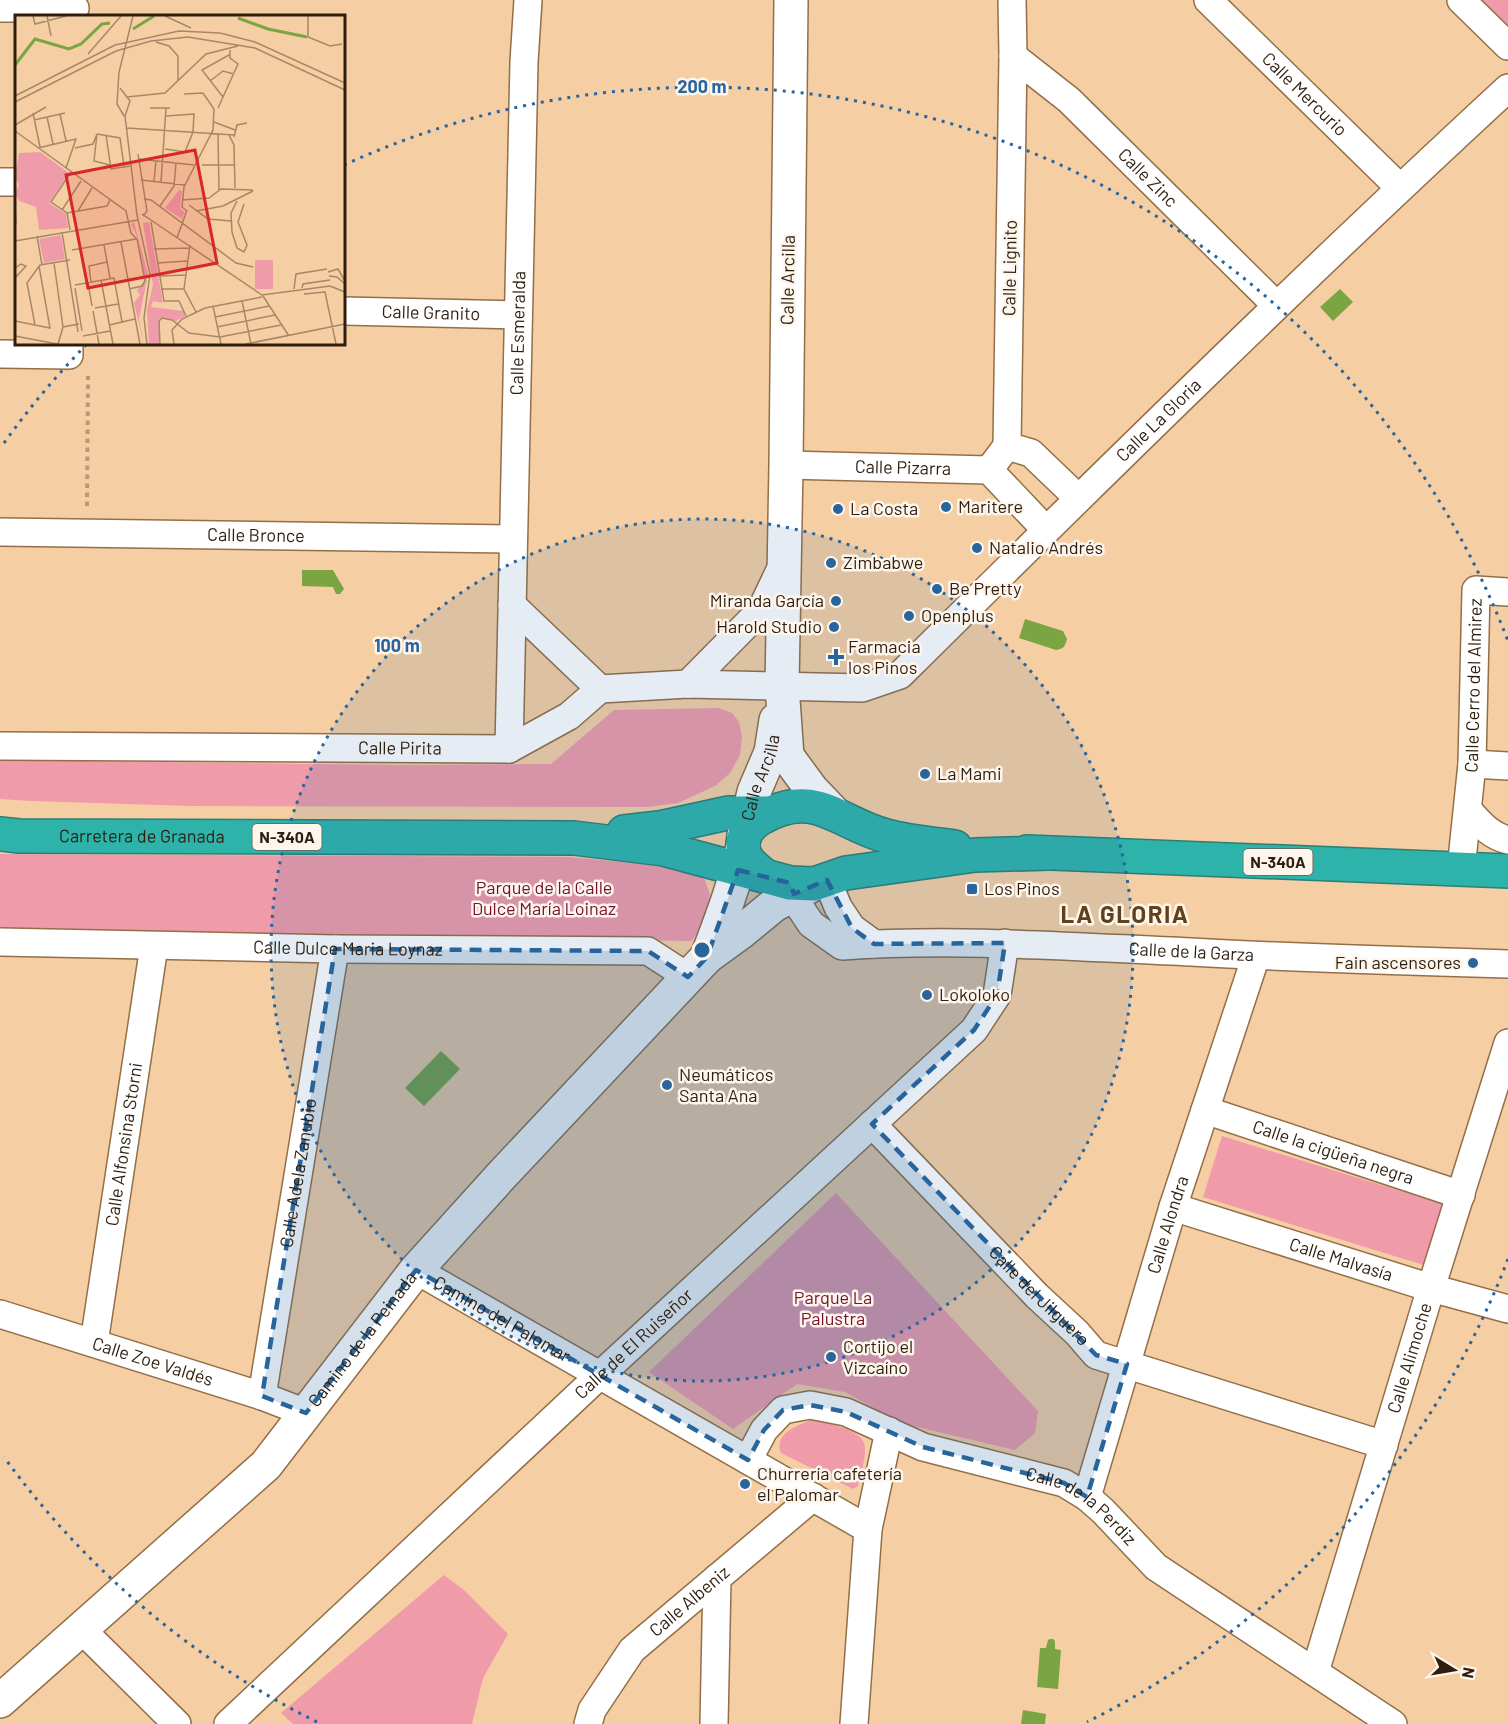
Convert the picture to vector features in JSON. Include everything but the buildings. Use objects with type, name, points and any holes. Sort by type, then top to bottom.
[{"type":"highway","name":"N-340A","points":[[780,860],[788,806],[819,807],[885,836],[955,848],[1508,871]]},
{"type":"highway","name":"N-340A","points":[[574,838],[659,828],[728,813],[780,860]]},
{"type":"highway","points":[[780,860],[854,865],[862,846],[857,832],[841,817]]},
{"type":"highway","name":"Carretera de Granada","points":[[0,834],[19,836],[574,838]]},
{"type":"highway","name":"N-340A","points":[[574,838],[780,860],[1049,853]]},
{"type":"street","name":"Calle Esmeralda","points":[[513,0],[524,62]]},
{"type":"street","name":"Calle Esmeralda","points":[[498,749],[512,605],[524,62],[528,0]]},
{"type":"street","name":"Calle Arcilla","points":[[791,0],[782,686],[787,756],[812,790],[841,817]]},
{"type":"street","name":"Calle Lignito","points":[[1007,446],[1012,0]]},
{"type":"street","name":"Calle Mercurio","points":[[1208,0],[1400,188]]},
{"type":"street","points":[[1461,0],[1508,46]]},
{"type":"street","points":[[0,8],[75,8]]},
{"type":"street","name":"Calle Zinc","points":[[1013,56],[1069,100],[1276,305]]},
{"type":"street","name":"Calle La Gloria","points":[[782,686],[862,688],[900,675],[1276,305],[1508,88]]},
{"type":"street","name":"Calle Granito","points":[[345,311],[518,315]]},
{"type":"street","points":[[0,354],[69,349]]},
{"type":"street","points":[[1046,530],[989,470],[1007,446],[1031,453],[1078,498]]},
{"type":"street","name":"Calle Pizarra","points":[[786,465],[989,470]]},
{"type":"street","name":"Calle Bronce","points":[[0,532],[513,539]]},
{"type":"street","name":"Calle Arcilla","points":[[688,684],[761,610],[784,561]]},
{"type":"street","name":"Calle Cerro del Almirez","points":[[1461,869],[1472,764],[1476,590],[1508,592]]},
{"type":"street","points":[[512,605],[600,689],[688,684],[782,686]]},
{"type":"street","name":"Calle Arcilla","points":[[780,860],[754,792],[771,752],[782,686]]},
{"type":"street","name":"Calle Pirita","points":[[0,746],[498,749],[569,717],[600,689]]},
{"type":"street","points":[[1472,764],[1508,766]]},
{"type":"street","points":[[1468,810],[1484,829],[1508,840]]},
{"type":"street","points":[[780,860],[838,907],[852,928],[874,944]]},
{"type":"street","name":"Calle de la Garza","points":[[780,860],[799,906],[811,924],[842,946],[1005,943],[1256,956],[1508,964]]},
{"type":"street","name":"Camino de la Peinada","points":[[697,967],[726,908],[780,860]]},
{"type":"street","name":"Camino de la Peinada","points":[[0,1701],[266,1465],[416,1270],[501,1176],[697,967],[774,905],[780,860]]},
{"type":"street","name":"Calle Dulce Maria Loynaz","points":[[0,942],[335,949],[648,951],[697,967]]},
{"type":"street","name":"Calle de El Ruiseñor","points":[[228,1724],[600,1375],[974,1030],[997,995],[1005,943]]},
{"type":"street","name":"Calle Alfonsina Storni","points":[[94,1343],[154,946]]},
{"type":"street","name":"Calle Adela Zanubio","points":[[262,1396],[335,949]]},
{"type":"street","name":"Calle Alondra","points":[[1087,1497],[1173,1207],[1256,956]]},
{"type":"street","name":"Calle Alimoche","points":[[1316,1672],[1431,1288],[1508,1043]]},
{"type":"street","name":"Calle la cigüeña negra","points":[[1205,1110],[1461,1195]]},
{"type":"street","name":"Calle del Jilguero","points":[[872,1124],[1096,1355],[1384,1445]]},
{"type":"street","name":"Calle Malvasía","points":[[1173,1207],[1508,1310]]},
{"type":"street","name":"Camino del Palomar","points":[[416,1270],[868,1529]]},
{"type":"street","name":"Calle Zoe Valdés","points":[[0,1314],[262,1396],[306,1413]]},
{"type":"street","name":"Calle de la Perdiz","points":[[748,1460],[764,1430],[783,1410],[810,1405],[846,1412],[923,1447],[1064,1483],[1087,1497],[1103,1511],[1156,1567],[1393,1724]]},
{"type":"street","points":[[854,1724],[868,1529],[889,1431]]},
{"type":"street","name":"Calle Albeniz","points":[[588,1724],[592,1710],[632,1650],[813,1497]]},
{"type":"street","points":[[714,1724],[717,1578]]},
{"type":"street","points":[[82,1630],[177,1724]]},
{"type":"path","points":[[69,349],[88,368],[87,533]]},
{"type":"highlighted area","points":[[738,870],[790,883],[794,894],[827,880],[852,928],[874,944],[1005,943],[997,995],[974,1030],[872,1124],[1096,1355],[1127,1364],[1087,1497],[1064,1483],[923,1447],[846,1412],[810,1405],[783,1410],[764,1430],[748,1460],[416,1270],[306,1413],[262,1396],[335,949],[648,951],[688,977],[707,957]]},
{"type":"green space","points":[[1480,0],[1508,0],[1508,29]]},
{"type":"green space","points":[[719,708],[732,713],[739,722],[742,737],[740,755],[730,773],[715,786],[678,803],[649,807],[190,806],[0,799],[0,760],[400,765],[551,764],[614,710]]},
{"type":"green space","name":"Parque de la Calle Dulce María Loinaz","points":[[0,854],[568,857],[666,866],[694,871],[705,880],[710,895],[706,919],[700,931],[691,941],[0,932]]},
{"type":"green space","points":[[1222,1136],[1446,1205],[1427,1266],[1203,1197]]},
{"type":"green space","name":"Parque La Palustra","points":[[836,1193],[1038,1411],[1035,1433],[1015,1450],[900,1423],[845,1392],[797,1384],[733,1429],[649,1372]]},
{"type":"green space","points":[[812,1420],[841,1427],[861,1438],[865,1453],[858,1486],[853,1489],[781,1453],[780,1441],[788,1431]]},
{"type":"green space","points":[[444,1575],[464,1590],[508,1634],[483,1678],[472,1724],[293,1724],[281,1713]]},
{"type":"shaded area","points":[[1340,289],[1353,302],[1333,321],[1320,307]]},
{"type":"shaded area","points":[[302,570],[333,570],[344,589],[340,594],[336,594],[333,587],[302,586]]},
{"type":"shaded area","points":[[1025,619],[1063,631],[1067,639],[1064,647],[1056,650],[1019,638]]},
{"type":"shaded area","points":[[441,1051],[460,1069],[424,1106],[405,1088]]},
{"type":"shaded area","points":[[1050,1639],[1055,1641],[1055,1649],[1061,1650],[1058,1689],[1037,1687],[1040,1648],[1046,1648]]},
{"type":"shaded area","points":[[1023,1710],[1046,1714],[1045,1724],[1021,1724]]},
{"type":"place","name":"Maritere","points":[[946,507]]},
{"type":"place","name":"La Costa","points":[[838,509]]},
{"type":"place","name":"Natalio Andrés","points":[[977,548]]},
{"type":"place","name":"Zimbabwe","points":[[831,563]]},
{"type":"place","name":"Be Pretty","points":[[937,589]]},
{"type":"place","name":"Miranda García","points":[[836,601]]},
{"type":"place","name":"Openplus","points":[[909,616]]},
{"type":"place","name":"Harold Studio","points":[[834,627]]},
{"type":"place","name":"Farmacia los Pinos","points":[[836,657]]},
{"type":"place","name":"La Mami","points":[[925,774]]},
{"type":"place","name":"Los Pinos","points":[[972,889]]},
{"type":"place","name":"Fain ascensores","points":[[1473,963]]},
{"type":"place","name":"Lokoloko","points":[[927,995]]},
{"type":"place","name":"Neumáticos Santa Ana","points":[[667,1085]]},
{"type":"place","name":"Cortijo el Vizcaíno","points":[[831,1357]]},
{"type":"place","name":"Churrería cafetería el Palomar","points":[[745,1484]]},
{"type":"district","name":"LA GLORIA","points":[[1125,915]]}]
